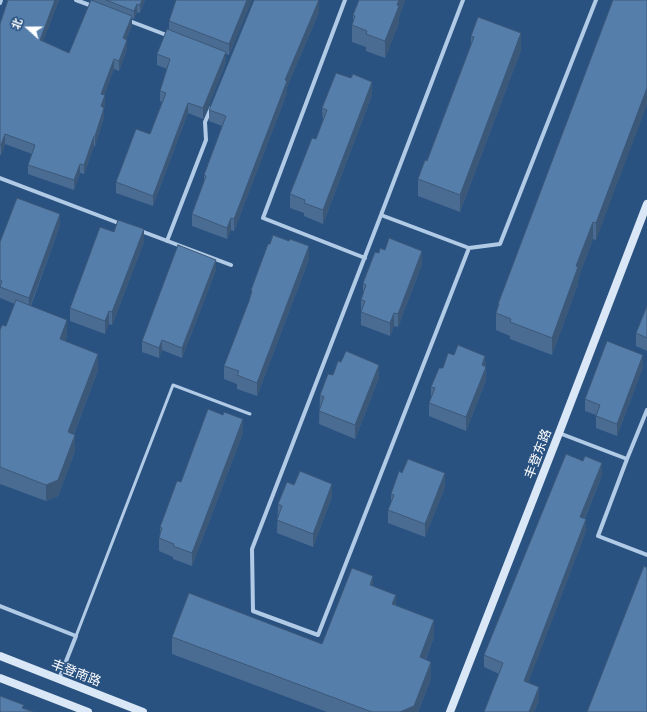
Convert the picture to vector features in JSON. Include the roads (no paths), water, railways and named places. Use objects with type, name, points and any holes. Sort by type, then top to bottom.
[{"type":"street","points":[[76,0],[98,8]]},
{"type":"street","points":[[345,0],[263,218],[365,258]]},
{"type":"street","points":[[463,0],[252,549],[253,611],[318,635],[469,248]]},
{"type":"street","points":[[381,215],[469,248],[500,244],[596,0]]},
{"type":"street","points":[[120,17],[172,37]]},
{"type":"street","points":[[167,241],[206,140],[205,122],[214,102]]},
{"type":"street","points":[[0,178],[124,225]]},
{"type":"street","name":"丰登东路","points":[[450,712],[647,204]]},
{"type":"street","points":[[138,230],[231,266]]},
{"type":"street","points":[[647,410],[598,536],[647,555]]},
{"type":"street","points":[[559,433],[627,459]]},
{"type":"street","points":[[0,606],[76,636],[59,680]]},
{"type":"street","name":"丰登南路","points":[[0,656],[142,712]]},
{"type":"street","points":[[0,678],[88,712]]},
{"type":"lane","points":[[76,636],[173,385],[250,414]]}]
